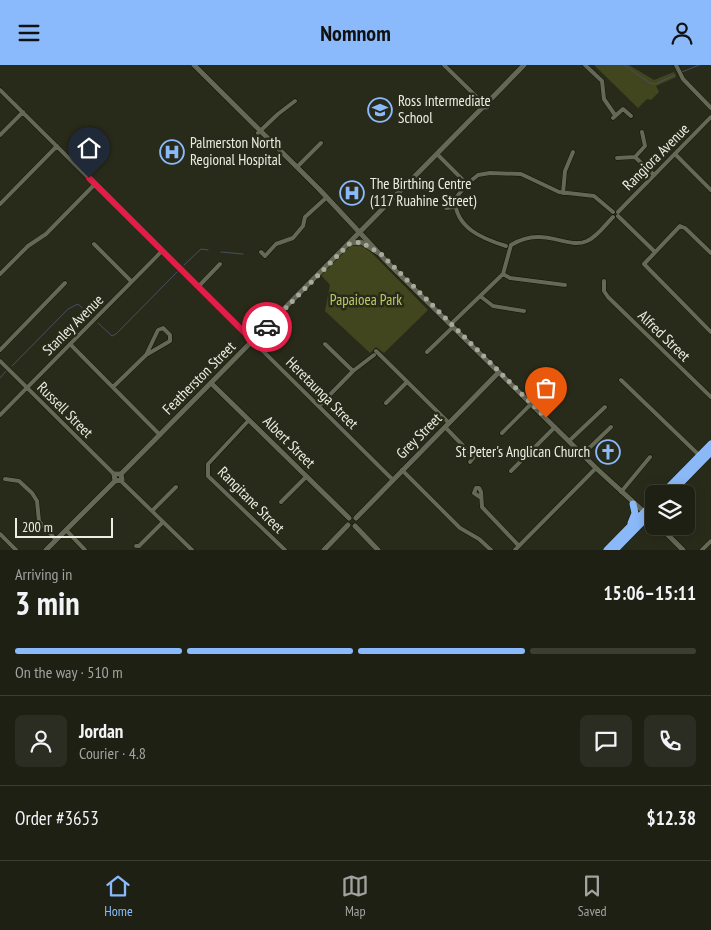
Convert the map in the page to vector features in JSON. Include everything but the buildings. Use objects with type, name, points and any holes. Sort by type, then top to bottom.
[{"type":"highway","points":[[671,485],[711,444]]},
{"type":"highway","points":[[679,485],[711,452]]},
{"type":"highway","points":[[625,532],[634,517],[633,504]]},
{"type":"highway","points":[[607,550],[625,532],[645,520]]},
{"type":"highway","points":[[615,550],[645,521]]},
{"type":"main road","points":[[192,65],[531,404],[645,514]]},
{"type":"main road","name":"Featherston Street","points":[[121,474],[524,65]]},
{"type":"main road","points":[[260,132],[324,196]]},
{"type":"main road","points":[[349,244],[361,242],[381,254]]},
{"type":"main road","name":"Grey Street","points":[[356,518],[499,372]]},
{"type":"main road","name":"Albert Street","points":[[211,383],[349,518]]},
{"type":"main road","points":[[46,550],[115,481],[121,481],[121,474],[114,474],[115,481]]},
{"type":"main road","points":[[324,550],[348,525],[349,518],[356,518],[356,526]]},
{"type":"main road","points":[[348,525],[356,526],[378,550]]},
{"type":"main road","points":[[668,535],[683,550]]},
{"type":"street","points":[[444,65],[484,104]]},
{"type":"street","points":[[585,65],[602,81],[604,99],[614,116],[624,109],[631,116]]},
{"type":"street","points":[[676,65],[683,79],[711,108]]},
{"type":"street","name":"Heretaunga Street","points":[[0,90],[393,480]]},
{"type":"street","points":[[260,132],[295,101]]},
{"type":"street","points":[[0,135],[23,112]]},
{"type":"street","name":"Rangiora Avenue","points":[[509,247],[540,236],[584,242],[592,238],[711,117]]},
{"type":"street","points":[[617,158],[635,157],[645,146],[642,132]]},
{"type":"street","points":[[297,167],[321,143]]},
{"type":"street","points":[[0,204],[57,146]]},
{"type":"street","points":[[563,193],[565,171],[573,152]]},
{"type":"street","points":[[437,154],[467,184]]},
{"type":"street","points":[[675,154],[711,189]]},
{"type":"street","points":[[635,157],[654,175]]},
{"type":"street","points":[[426,352],[503,274],[508,263],[509,247],[477,236],[460,219],[455,207],[455,199],[467,184],[478,175],[490,173],[522,174],[563,193],[594,196],[616,214],[654,251]]},
{"type":"street","points":[[0,274],[28,246],[46,234],[95,184]]},
{"type":"street","points":[[261,252],[265,256],[276,244],[293,238],[303,226],[305,217],[324,196]]},
{"type":"street","points":[[446,208],[455,207]]},
{"type":"street","points":[[711,253],[685,228],[680,226],[654,251],[644,264],[711,332]]},
{"type":"street","points":[[94,244],[132,281]]},
{"type":"street","name":"Stanley Avenue","points":[[0,415],[162,251]]},
{"type":"street","points":[[198,287],[220,264]]},
{"type":"street","points":[[503,274],[510,277],[565,285]]},
{"type":"street","name":"Alfred Street","points":[[604,281],[606,295],[711,397]]},
{"type":"street","points":[[0,350],[65,283]]},
{"type":"street","points":[[480,296],[493,306],[524,311]]},
{"type":"street","points":[[113,387],[146,355],[170,341],[170,335],[163,328],[158,330],[146,355]]},
{"type":"street","points":[[70,344],[160,435]]},
{"type":"street","points":[[325,344],[353,371]]},
{"type":"street","points":[[319,406],[353,371],[375,353],[407,382],[447,425],[474,457],[470,462]]},
{"type":"street","name":"Russell Street","points":[[0,361],[114,474]]},
{"type":"street","points":[[621,380],[700,456]]},
{"type":"street","points":[[386,403],[407,382]]},
{"type":"street","points":[[502,433],[531,404]]},
{"type":"street","points":[[569,441],[605,407]]},
{"type":"street","name":"Rangitane Street","points":[[249,420],[208,464],[208,476],[285,550]]},
{"type":"street","points":[[511,471],[555,427]]},
{"type":"street","points":[[582,454],[610,427]]},
{"type":"street","points":[[621,492],[650,457]]},
{"type":"street","points":[[515,550],[596,468]]},
{"type":"street","points":[[402,470],[460,528],[479,539],[491,550]]},
{"type":"street","points":[[281,502],[306,477]]},
{"type":"street","points":[[4,479],[18,481],[32,493],[37,501],[39,521],[56,540]]},
{"type":"street","points":[[121,481],[192,550]]},
{"type":"street","points":[[152,511],[176,487]]},
{"type":"street","points":[[480,497],[482,507],[519,545]]},
{"type":"street","points":[[136,546],[139,546],[163,522]]},
{"type":"street","points":[[66,530],[85,550]]},
{"type":"street","points":[[0,534],[16,550]]},
{"type":"street","points":[[702,550],[711,541]]},
{"type":"green space","points":[[594,65],[629,65],[654,80],[674,72],[676,77],[656,86],[659,92],[651,100],[647,99],[638,108]]},
{"type":"green space","name":"Papaioea Park","points":[[357,238],[428,310],[384,353],[376,347],[370,353],[325,311],[330,285],[321,275]]},
{"type":"green space","points":[[551,373],[556,378],[554,380],[556,379],[567,388],[558,397],[541,383]]},
{"type":"waterway","points":[[624,65],[650,83],[655,84],[675,75]]},
{"type":"waterway","points":[[682,72],[699,65]]},
{"type":"waterway","points":[[184,265],[201,249],[208,250]]},
{"type":"waterway","points":[[221,252],[243,254]]},
{"type":"waterway","points":[[98,323],[112,336],[116,334],[177,272]]},
{"type":"waterway","points":[[12,366],[68,309],[78,304],[92,317]]},
{"type":"waterway","points":[[0,378],[6,371]]},
{"type":"way so far","points":[[267,327],[349,244],[357,241],[361,242],[373,251],[381,254],[546,418]]},
{"type":"place","name":"Ross Intermediate School","points":[[380,110]]},
{"type":"place","name":"Palmerston North Regional Hospital","points":[[172,152]]},
{"type":"place","name":"The Birthing Centre (117 Ruahine Street)","points":[[352,193]]},
{"type":"place","name":"St Peter's Anglican Church","points":[[608,452]]},
{"type":"route","points":[[89,178],[253,341],[267,327]]}]
